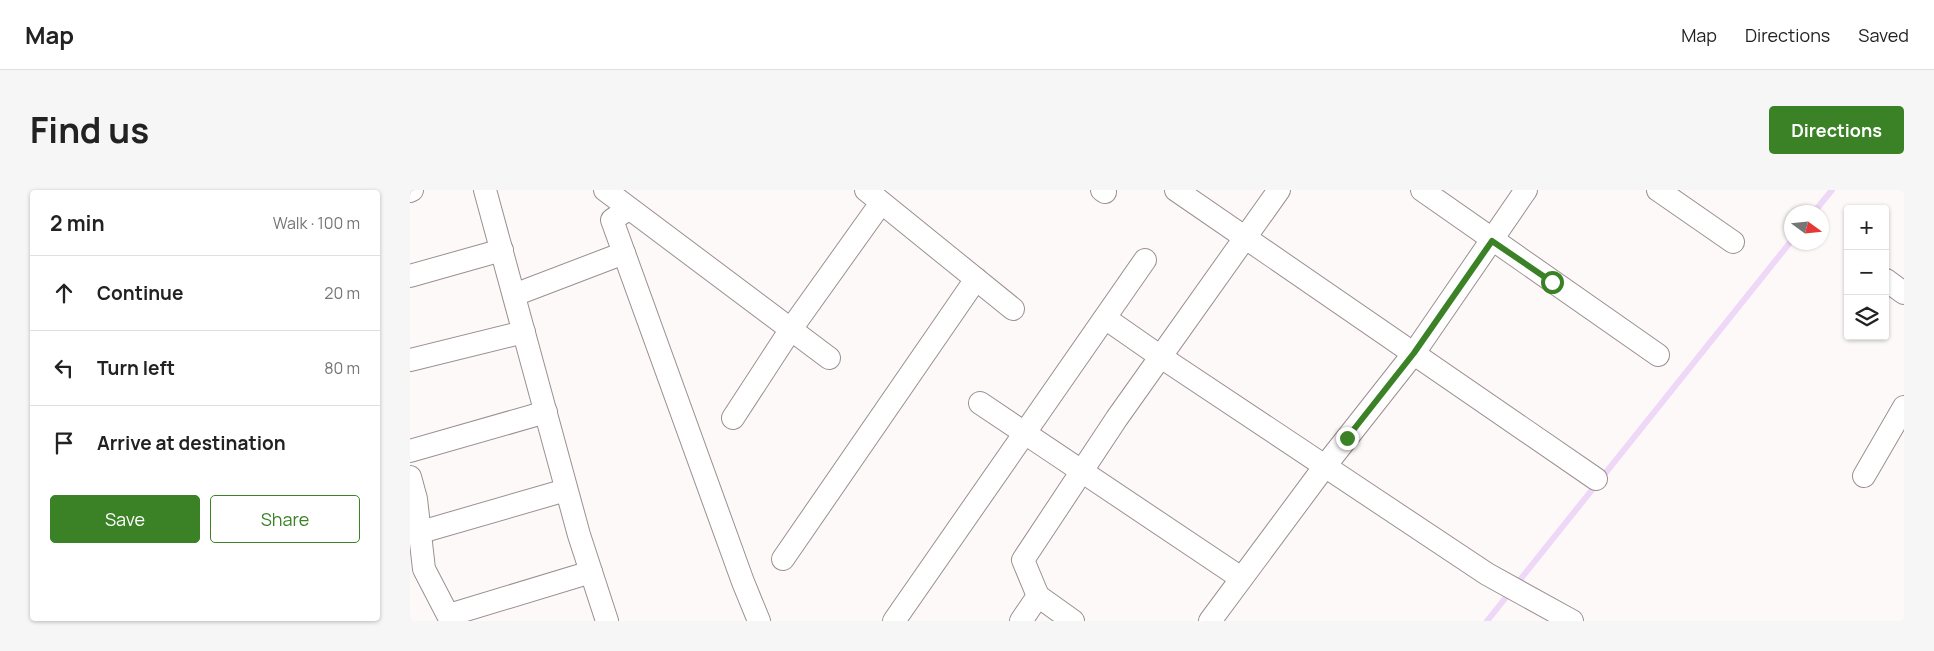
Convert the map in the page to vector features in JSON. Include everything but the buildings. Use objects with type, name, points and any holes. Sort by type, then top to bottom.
[{"type":"street","points":[[485,190],[566,490],[607,621]]},
{"type":"street","points":[[1176,190],[1596,479]]},
{"type":"street","points":[[1073,621],[1038,596],[1023,560],[1160,357],[1278,190]]},
{"type":"street","points":[[1422,190],[1492,241],[1658,355]]},
{"type":"street","points":[[1210,621],[1325,466],[1414,353],[1526,190]]},
{"type":"street","points":[[1658,190],[1733,242]]},
{"type":"street","points":[[608,191],[628,209],[829,358]]},
{"type":"street","points":[[733,418],[791,329],[873,196],[1013,309]]},
{"type":"street","points":[[628,209],[612,220],[736,563],[759,621]]},
{"type":"street","points":[[410,276],[502,250]]},
{"type":"street","points":[[514,295],[624,254]]},
{"type":"street","points":[[894,621],[1145,260]]},
{"type":"street","points":[[783,559],[976,279]]},
{"type":"street","points":[[1889,282],[1904,293]]},
{"type":"street","points":[[1105,318],[1160,357],[1487,574],[1572,621]]},
{"type":"street","points":[[410,360],[524,332]]},
{"type":"street","points":[[980,404],[1241,578]]},
{"type":"street","points":[[1864,476],[1904,406]]},
{"type":"street","points":[[410,451],[546,412]]},
{"type":"street","points":[[411,483],[421,532],[417,570],[450,618],[591,572]]},
{"type":"street","points":[[421,532],[566,490]]},
{"type":"street","points":[[1022,621],[1038,596]]},
{"type":"waterway","points":[[1820,205],[1832,190]]},
{"type":"waterway","points":[[1487,621],[1784,250]]},
{"type":"route","points":[[1347,438],[1414,353],[1492,241],[1552,282]]}]
